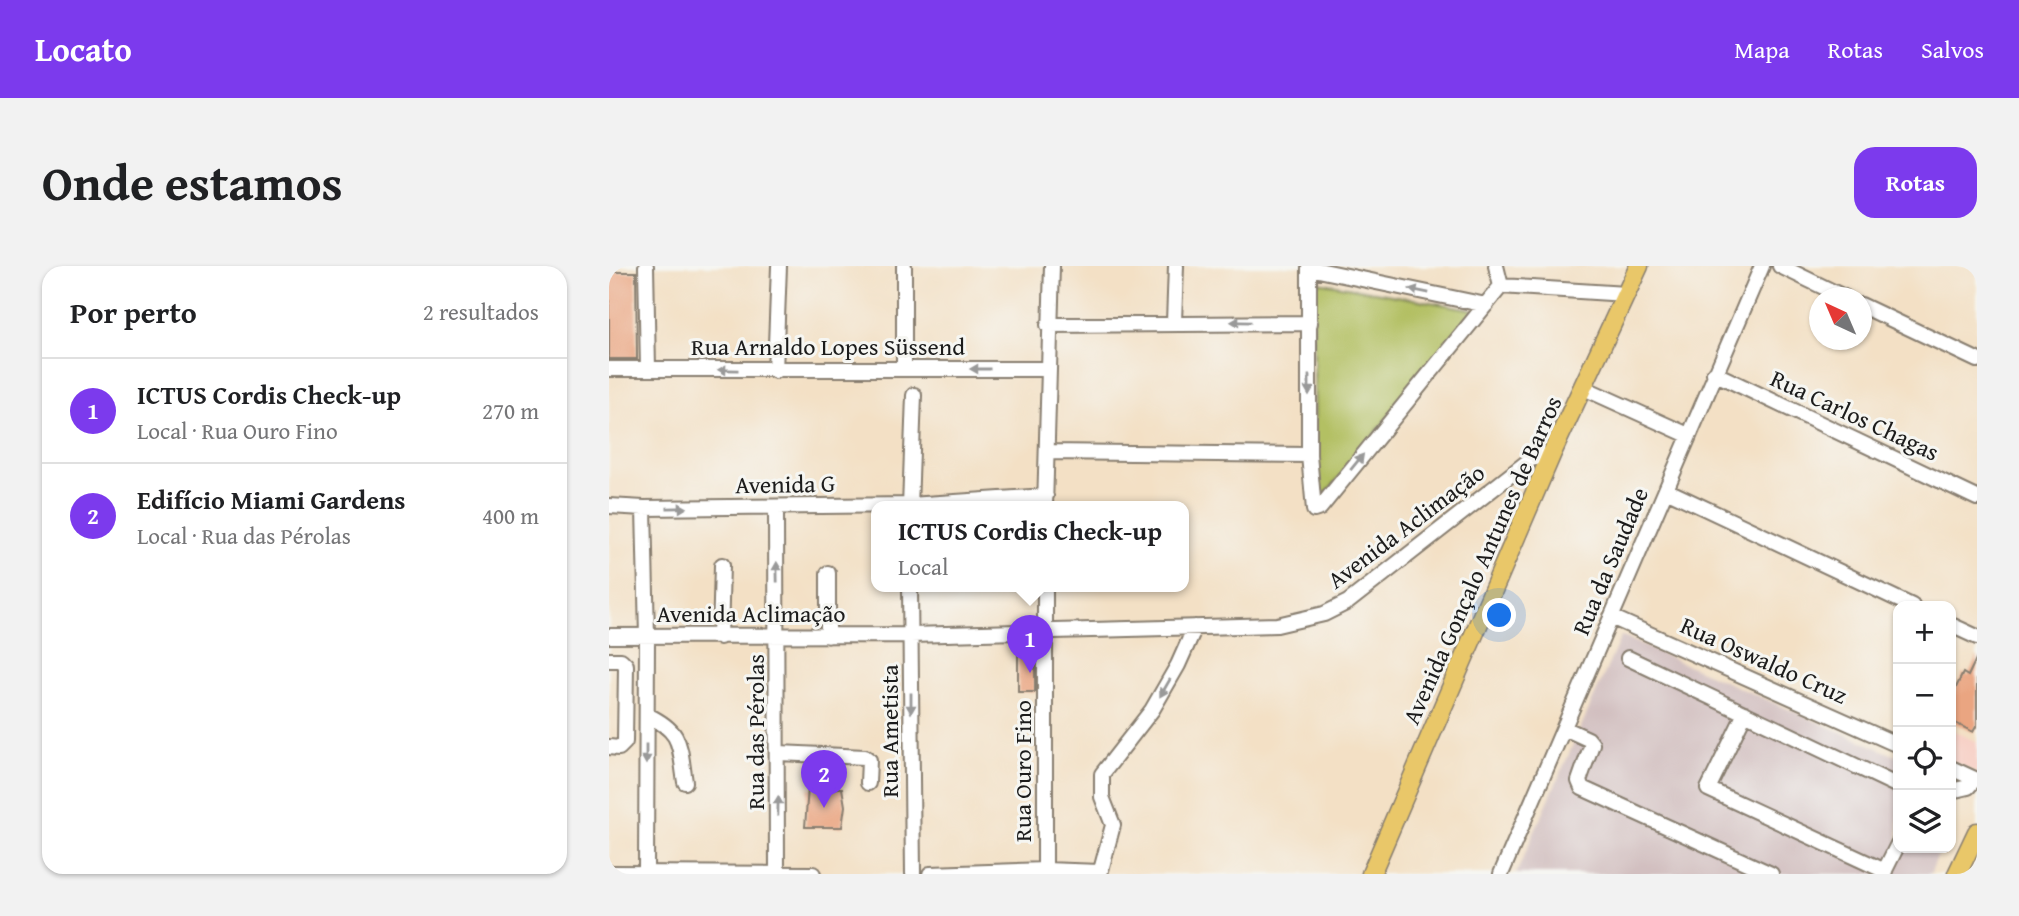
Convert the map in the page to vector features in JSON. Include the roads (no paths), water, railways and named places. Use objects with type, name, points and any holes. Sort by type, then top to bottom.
[{"type":"main road","name":"Avenida Gonçalo Antunes de Barros","points":[[1371,874],[1552,453],[1639,266]]},
{"type":"main road","points":[[1957,874],[1977,832]]},
{"type":"street","points":[[646,266],[648,369]]},
{"type":"street","points":[[775,371],[779,266]]},
{"type":"street","points":[[904,266],[904,368]]},
{"type":"street","points":[[1045,501],[1048,452],[1048,325],[1052,266]]},
{"type":"street","points":[[1174,321],[1176,266]]},
{"type":"street","points":[[1496,266],[1501,286]]},
{"type":"street","name":"Rua da Saudade","points":[[1503,873],[1714,373],[1762,266]]},
{"type":"street","points":[[1780,266],[1823,287]]},
{"type":"street","points":[[1486,305],[1341,271],[1309,268],[1308,455],[1312,508],[1320,508],[1486,305],[1501,286]]},
{"type":"street","points":[[1501,286],[1626,294]]},
{"type":"street","points":[[1872,310],[1977,360]]},
{"type":"street","points":[[1048,325],[1174,321],[1310,323]]},
{"type":"street","name":"Rua Arnaldo Lopes Süssend","points":[[609,369],[1048,369]]},
{"type":"street","name":"Rua Carlos Chagas","points":[[1714,373],[1977,498]]},
{"type":"street","points":[[1584,388],[1688,435]]},
{"type":"street","points":[[910,501],[914,396]]},
{"type":"street","points":[[1048,452],[1308,455]]},
{"type":"street","name":"Avenida Aclimação","points":[[609,636],[911,635],[1277,625],[1324,614],[1348,602],[1531,459],[1552,453]]},
{"type":"street","points":[[1666,489],[1901,601]]},
{"type":"street","name":"Avenida G","points":[[609,506],[871,506]]},
{"type":"street","name":"Rua das Pérolas","points":[[776,507],[779,637],[777,874]]},
{"type":"street","points":[[644,508],[647,636],[646,873]]},
{"type":"street","points":[[720,637],[722,565]]},
{"type":"street","points":[[828,573],[828,636]]},
{"type":"street","name":"Rua Ametista","points":[[911,592],[913,874]]},
{"type":"street","name":"Rua Ouro Fino","points":[[1045,592],[1045,870]]},
{"type":"street","name":"Rua Oswaldo Cruz","points":[[1611,617],[1893,743]]},
{"type":"street","points":[[930,874],[1045,870],[1100,873],[1113,825],[1102,797],[1102,774],[1152,710],[1178,665],[1195,627]]},
{"type":"street","points":[[1956,627],[1977,637]]},
{"type":"street","points":[[1628,658],[1893,784]]},
{"type":"street","points":[[609,660],[621,660],[626,665],[625,743],[619,748],[609,747]]},
{"type":"street","points":[[1745,713],[1709,789],[1884,872],[1894,853]]},
{"type":"street","points":[[647,715],[674,731],[679,742],[685,782]]},
{"type":"street","points":[[1564,728],[1588,739],[1592,744],[1579,781],[1582,788],[1772,874]]},
{"type":"street","points":[[779,753],[865,757],[869,760],[868,783]]},
{"type":"street","points":[[1956,770],[1976,780],[1968,788],[1956,790]]},
{"type":"street","points":[[609,873],[813,874]]},
{"type":"place","name":"ICTUS Cordis Check-up","points":[[1030,673]]},
{"type":"place","name":"Edifício Miami Gardens","points":[[824,808]]}]
